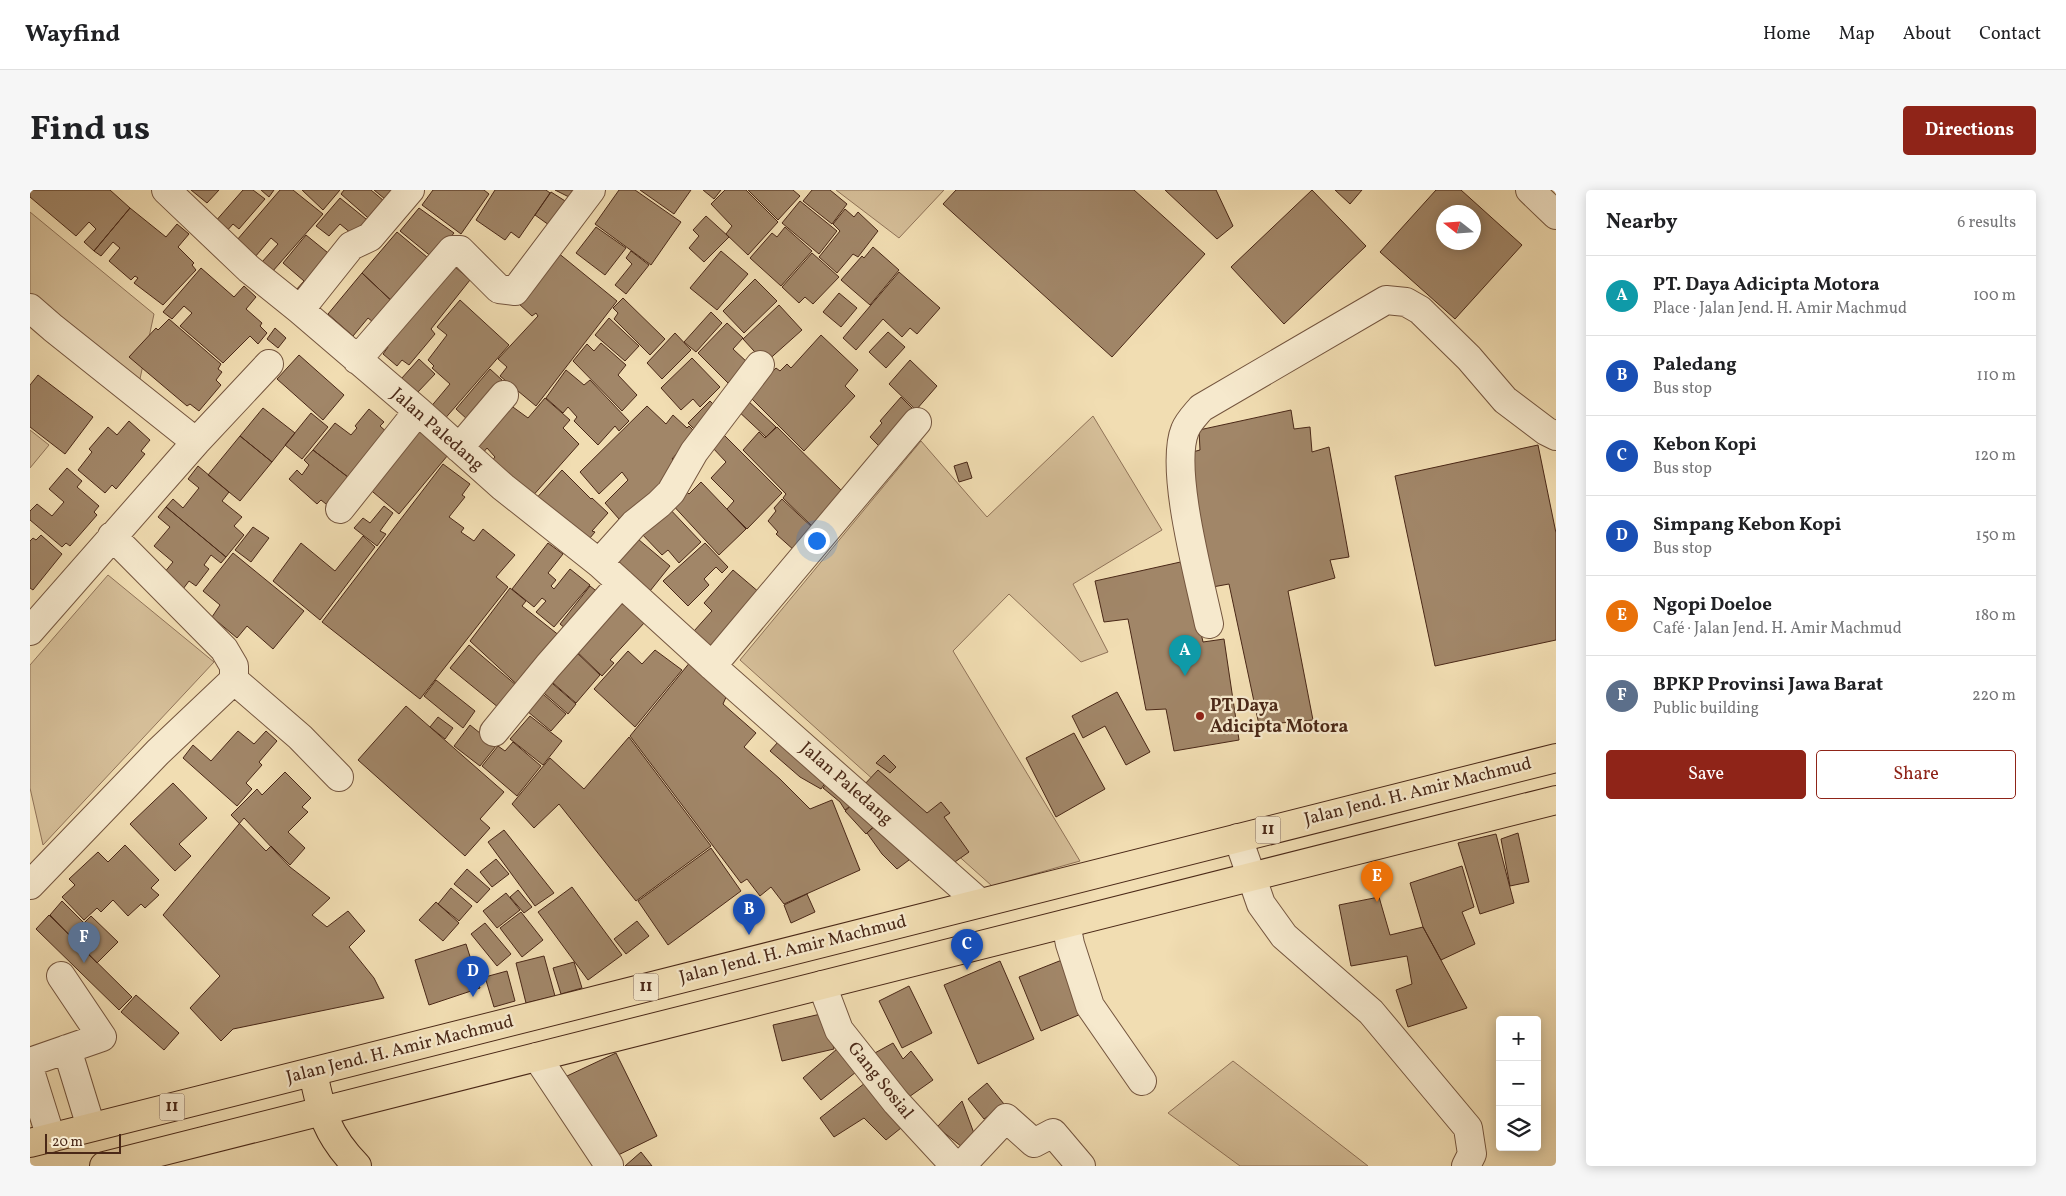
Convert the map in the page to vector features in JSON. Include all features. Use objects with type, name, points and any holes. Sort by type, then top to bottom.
[{"type":"main road","name":"Jalan Jend. H. Amir Machmud","points":[[40,1140],[1238,838],[1555,762]]},
{"type":"main road","name":"11","points":[[104,1166],[1556,800]]},
{"type":"main road","points":[[313,1072],[321,1110],[331,1133],[347,1156],[357,1166]]},
{"type":"street","name":"Jalan Paledang","points":[[166,190],[249,269],[418,411],[503,488],[599,563],[712,666],[980,903]]},
{"type":"street","points":[[300,310],[351,246],[370,237],[410,190]]},
{"type":"street","points":[[356,360],[452,250],[460,250],[499,289],[515,291],[591,190]]},
{"type":"street","points":[[1530,190],[1556,215]]},
{"type":"street","points":[[1209,624],[1191,541],[1182,483],[1180,451],[1185,429],[1200,408],[1386,300],[1406,302],[1420,310],[1469,358],[1505,400],[1540,427],[1556,436]]},
{"type":"street","points":[[30,308],[196,442]]},
{"type":"street","points":[[30,631],[196,442],[270,364]]},
{"type":"street","points":[[599,563],[634,524],[671,492],[694,452],[760,366]]},
{"type":"street","points":[[459,448],[504,395]]},
{"type":"street","points":[[340,509],[418,411]]},
{"type":"street","points":[[712,666],[917,422]]},
{"type":"street","points":[[30,885],[158,752],[234,680],[234,666],[224,649],[112,536]]},
{"type":"street","points":[[494,732],[548,666],[621,583]]},
{"type":"street","points":[[234,680],[300,737],[339,777]]},
{"type":"street","points":[[1238,838],[1250,877],[1261,904],[1284,936],[1370,1012],[1468,1128],[1472,1154],[1466,1166]]},
{"type":"street","points":[[1066,924],[1070,944],[1090,1006],[1142,1081]]},
{"type":"street","points":[[30,1062],[102,1037],[61,976]]},
{"type":"street","name":"Gang Sosial","points":[[822,985],[839,1030],[896,1102],[955,1166]]},
{"type":"street","points":[[66,1049],[91,1127]]},
{"type":"street","points":[[529,1059],[534,1086],[582,1158]]},
{"type":"street","points":[[529,1059],[609,1165]]},
{"type":"street","points":[[30,1071],[40,1140]]},
{"type":"street","points":[[961,1166],[1006,1118],[1034,1143],[1053,1133],[1081,1166]]},
{"type":"shaded area","points":[[836,190],[944,190],[899,238]]},
{"type":"shaded area","points":[[30,212],[154,314],[138,388],[30,299]]},
{"type":"shaded area","points":[[1093,416],[1162,530],[1073,584],[1108,652],[1081,662],[1009,594],[953,651],[1080,861],[992,886],[740,660],[921,441],[987,517]]},
{"type":"shaded area","points":[[30,430],[49,445],[30,468]]},
{"type":"shaded area","points":[[108,575],[214,662],[43,845],[30,788],[30,665]]},
{"type":"shaded area","points":[[1233,1061],[1368,1166],[1240,1166],[1168,1113]]},
{"type":"building","points":[[30,190],[110,190],[130,208],[94,251],[84,242],[96,229],[89,222],[76,236],[30,197]]},
{"type":"building","points":[[191,190],[219,190],[207,203]]},
{"type":"building","points":[[243,190],[253,190],[265,199],[239,229],[233,224],[225,233],[214,223]]},
{"type":"building","points":[[261,190],[274,190],[269,197]]},
{"type":"building","points":[[280,190],[293,190],[323,214],[272,272],[262,262],[278,244],[271,238],[255,257],[237,240]]},
{"type":"building","points":[[302,190],[340,190],[323,210]]},
{"type":"building","points":[[344,190],[371,190],[390,206],[375,224],[341,194]]},
{"type":"building","points":[[374,190],[402,190],[391,204]]},
{"type":"building","points":[[433,190],[484,190],[489,194],[461,234],[422,205]]},
{"type":"building","points":[[495,190],[546,190],[550,193],[519,238],[511,232],[505,240],[476,220]]},
{"type":"building","points":[[555,190],[580,190],[573,199]]},
{"type":"building","points":[[619,190],[635,190],[681,222],[651,265],[595,224]]},
{"type":"building","points":[[640,190],[691,190],[674,214]]},
{"type":"building","points":[[703,190],[721,190],[714,199]]},
{"type":"building","points":[[725,190],[746,190],[778,222],[748,255],[726,234],[732,226],[711,204]]},
{"type":"building","points":[[748,190],[793,190],[800,196],[778,220]]},
{"type":"building","points":[[812,190],[830,190],[847,204],[832,224],[803,201]]},
{"type":"building","points":[[956,190],[1134,190],[1205,254],[1112,357],[943,204]]},
{"type":"building","points":[[1165,190],[1216,190],[1233,226],[1217,239]]},
{"type":"building","points":[[1312,190],[1366,246],[1284,324],[1231,267]]},
{"type":"building","points":[[1335,190],[1362,190],[1350,204]]},
{"type":"building","points":[[1436,190],[1461,190],[1478,205],[1436,205],[1436,250],[1481,250],[1481,208],[1522,245],[1455,319],[1380,252]]},
{"type":"building","points":[[551,192],[573,206],[549,225],[535,215]]},
{"type":"building","points":[[340,198],[371,223],[358,239],[340,224],[329,236],[316,226]]},
{"type":"building","points":[[800,201],[837,231],[819,254],[782,223]]},
{"type":"building","points":[[130,208],[166,237],[177,224],[189,234],[178,247],[194,263],[192,265],[196,270],[163,305],[134,283],[138,278],[135,276],[131,280],[109,261],[120,248],[113,242],[101,256],[94,251]]},
{"type":"building","points":[[419,208],[454,233],[433,258],[400,231]]},
{"type":"building","points":[[845,209],[854,217],[858,212],[878,231],[858,257],[853,254],[837,273],[819,257],[840,231],[833,224]]},
{"type":"building","points":[[706,216],[729,237],[704,262],[689,248],[699,236],[693,230]]},
{"type":"building","points":[[596,227],[626,248],[605,275],[576,253]]},
{"type":"building","points":[[785,227],[812,251],[781,286],[750,258],[772,233],[777,237]]},
{"type":"building","points":[[397,232],[433,262],[397,306],[362,273]]},
{"type":"building","points":[[306,235],[338,261],[307,299],[296,290],[304,281],[283,263]]},
{"type":"building","points":[[873,247],[899,270],[870,305],[841,280],[862,256],[864,258]]},
{"type":"building","points":[[631,251],[649,265],[626,294],[615,285],[632,264],[626,258]]},
{"type":"building","points":[[721,251],[748,274],[717,310],[690,288]]},
{"type":"building","points":[[557,252],[617,301],[536,406],[500,376],[507,367],[498,359],[538,316],[536,313],[532,316],[518,303]]},
{"type":"building","points":[[812,253],[839,277],[813,304],[805,297],[799,303],[782,287]]},
{"type":"building","points":[[453,265],[470,280],[431,329],[435,334],[409,365],[402,360],[397,366],[383,354],[388,347],[385,343]]},
{"type":"building","points":[[201,268],[234,297],[244,286],[256,297],[246,309],[262,323],[260,326],[267,333],[258,344],[250,336],[223,363],[180,326],[192,313],[184,306],[172,319],[163,312]]},
{"type":"building","points":[[899,272],[940,308],[917,334],[910,328],[902,337],[883,319],[856,350],[843,338]]},
{"type":"building","points":[[362,273],[397,306],[378,326],[368,318],[353,336],[328,314]]},
{"type":"building","points":[[755,279],[777,301],[744,333],[723,311]]},
{"type":"building","points":[[839,293],[857,308],[841,327],[823,312]]},
{"type":"building","points":[[623,298],[665,339],[650,355],[614,319],[618,313],[613,308]]},
{"type":"building","points":[[460,300],[509,345],[442,422],[429,409],[450,384],[432,368],[434,366],[428,360],[447,335],[437,327]]},
{"type":"building","points":[[779,305],[802,330],[765,363],[743,339]]},
{"type":"building","points":[[711,312],[722,323],[696,352],[684,342]]},
{"type":"building","points":[[609,318],[639,346],[625,361],[595,335]]},
{"type":"building","points":[[169,319],[221,364],[218,369],[222,372],[216,380],[221,385],[199,411],[190,404],[187,406],[129,357],[156,328],[158,330]]},
{"type":"building","points":[[727,323],[743,338],[733,349],[748,363],[728,383],[698,353]]},
{"type":"building","points":[[275,328],[286,338],[278,348],[267,339]]},
{"type":"building","points":[[888,332],[905,347],[886,368],[869,352]]},
{"type":"building","points":[[675,333],[691,350],[662,379],[647,363]]},
{"type":"building","points":[[821,335],[858,370],[845,386],[855,396],[804,451],[749,396],[776,368],[780,371],[787,364],[791,368]]},
{"type":"building","points":[[601,343],[626,365],[618,375],[637,395],[622,411],[573,361],[587,344],[594,351]]},
{"type":"building","points":[[299,355],[344,395],[323,420],[277,379]]},
{"type":"building","points":[[692,358],[720,387],[700,407],[693,399],[681,410],[661,388]]},
{"type":"building","points":[[419,359],[435,374],[417,393],[401,379]]},
{"type":"building","points":[[910,360],[937,386],[916,410],[889,384]]},
{"type":"building","points":[[490,369],[502,380],[468,420],[456,409]]},
{"type":"building","points":[[566,370],[584,385],[590,380],[629,421],[619,431],[615,426],[598,445],[574,421],[577,417],[568,407],[563,413],[546,398]]},
{"type":"building","points":[[38,375],[93,417],[65,454],[30,427],[30,385]]},
{"type":"building","points":[[901,397],[916,412],[883,450],[870,437],[882,423],[880,421]]},
{"type":"building","points":[[545,398],[570,420],[563,428],[579,444],[530,499],[489,464],[495,457],[487,448],[482,454],[470,444],[506,402],[528,418]]},
{"type":"building","points":[[746,399],[776,427],[766,437],[736,409]]},
{"type":"building","points":[[710,401],[723,414],[701,436],[688,423]]},
{"type":"building","points":[[647,406],[666,424],[673,415],[687,428],[689,426],[695,432],[672,459],[680,467],[630,520],[624,514],[619,519],[605,503],[628,480],[622,472],[599,494],[580,472]]},
{"type":"building","points":[[263,408],[295,433],[272,462],[240,436]]},
{"type":"building","points":[[369,409],[384,422],[380,426],[389,434],[353,481],[313,450],[335,423],[351,435],[357,428],[355,426]]},
{"type":"building","points":[[1291,410],[1294,429],[1310,427],[1312,452],[1329,447],[1349,557],[1330,560],[1335,578],[1288,591],[1313,720],[1259,725],[1229,584],[1207,588],[1185,454],[1200,450],[1199,430]]},
{"type":"building","points":[[311,413],[328,427],[302,459],[285,445]]},
{"type":"building","points":[[129,421],[150,440],[141,451],[145,454],[116,489],[112,485],[105,493],[78,470],[92,452],[89,449],[108,427],[117,435]]},
{"type":"building","points":[[777,427],[845,494],[814,528],[783,498],[786,494],[743,450],[759,432],[765,438]]},
{"type":"building","points":[[416,429],[448,455],[399,514],[367,487]]},
{"type":"building","points":[[724,435],[782,493],[747,529],[727,509],[734,501],[711,478],[726,462],[712,447]]},
{"type":"building","points":[[240,436],[272,462],[240,501],[208,475]]},
{"type":"building","points":[[1538,445],[1556,533],[1556,640],[1435,666],[1395,476]]},
{"type":"building","points":[[313,450],[353,481],[331,508],[321,500],[317,504],[289,479],[297,470],[302,475],[309,465],[304,460]]},
{"type":"building","points":[[967,462],[972,478],[959,482],[954,466]]},
{"type":"building","points":[[443,464],[470,484],[462,495],[465,497],[449,517],[464,528],[461,532],[474,541],[483,529],[515,555],[496,577],[508,587],[420,699],[322,622]]},
{"type":"building","points":[[198,466],[229,492],[222,501],[242,517],[234,526],[244,535],[226,557],[166,507],[173,499],[183,508],[199,488],[188,479]]},
{"type":"building","points":[[67,468],[82,481],[77,487],[99,506],[94,512],[97,515],[70,546],[66,543],[62,547],[30,520],[30,511],[37,504],[52,516],[64,502],[49,489]]},
{"type":"building","points":[[562,470],[608,513],[592,531],[595,532],[584,545],[533,502]]},
{"type":"building","points":[[701,482],[746,529],[719,555],[669,501],[682,487],[689,494]]},
{"type":"building","points":[[782,499],[814,529],[795,551],[776,534],[778,532],[768,521],[776,511],[774,508]]},
{"type":"building","points":[[384,506],[393,513],[380,531],[386,534],[377,546],[354,528],[363,518],[370,523]]},
{"type":"building","points":[[667,506],[701,542],[679,563],[668,550],[662,555],[639,531]]},
{"type":"building","points":[[166,507],[226,557],[221,563],[211,555],[204,565],[209,569],[196,586],[189,581],[183,589],[164,573],[173,562],[154,546],[170,527],[158,517]]},
{"type":"building","points":[[253,527],[269,538],[251,562],[235,550]]},
{"type":"building","points":[[632,534],[670,566],[650,591],[616,572],[622,565],[613,556]]},
{"type":"building","points":[[41,535],[62,554],[33,590],[30,588],[30,541],[33,538],[36,540]]},
{"type":"building","points":[[363,536],[375,547],[320,620],[273,581],[301,543],[335,571]]},
{"type":"building","points":[[548,543],[563,554],[548,573],[556,580],[551,586],[554,589],[570,569],[590,585],[554,627],[536,612],[546,601],[542,598],[534,607],[512,589]]},
{"type":"building","points":[[705,543],[728,567],[722,573],[716,567],[704,579],[709,585],[688,606],[663,581]]},
{"type":"building","points":[[233,553],[304,611],[273,649],[247,626],[237,638],[212,617],[220,605],[203,591]]},
{"type":"building","points":[[1185,561],[1203,642],[1224,639],[1239,740],[1174,751],[1166,709],[1146,710],[1128,619],[1104,622],[1095,581]]},
{"type":"building","points":[[733,570],[760,593],[712,648],[694,631],[712,611],[704,603]]},
{"type":"building","points":[[590,586],[605,598],[572,634],[560,624]]},
{"type":"building","points":[[510,588],[526,601],[522,606],[565,640],[524,691],[470,641]]},
{"type":"building","points":[[614,597],[645,622],[610,660],[614,663],[602,676],[571,646]]},
{"type":"building","points":[[469,645],[523,691],[504,712],[450,668]]},
{"type":"building","points":[[574,650],[600,675],[576,703],[545,676]]},
{"type":"building","points":[[655,650],[682,670],[635,727],[594,689],[628,651],[642,664]]},
{"type":"building","points":[[691,661],[727,695],[723,704],[756,733],[744,747],[810,809],[832,800],[860,870],[784,904],[771,887],[760,896],[747,879],[741,883],[630,736]]},
{"type":"building","points":[[545,677],[576,704],[568,714],[537,687]]},
{"type":"building","points":[[436,680],[475,711],[463,728],[424,696]]},
{"type":"building","points":[[536,688],[566,714],[551,731],[521,706]]},
{"type":"building","points":[[1117,692],[1150,752],[1126,765],[1105,726],[1083,738],[1072,716]]},
{"type":"building","points":[[406,706],[504,792],[480,819],[490,828],[465,856],[358,760]]},
{"type":"building","points":[[530,716],[562,741],[543,765],[510,739]]},
{"type":"building","points":[[438,717],[453,728],[445,739],[430,727]]},
{"type":"building","points":[[470,725],[496,746],[480,766],[454,746]]},
{"type":"building","points":[[238,731],[254,744],[266,731],[277,741],[259,762],[262,765],[246,783],[252,789],[237,806],[183,758],[193,745],[211,761]]},
{"type":"building","points":[[1074,733],[1105,789],[1056,817],[1026,758]]},
{"type":"building","points":[[629,737],[711,846],[636,901],[559,804],[534,828],[512,804],[550,758],[584,789]]},
{"type":"building","points":[[513,742],[541,766],[517,796],[482,766],[498,746],[505,751]]},
{"type":"building","points":[[778,742],[826,782],[821,789],[800,777],[770,751]]},
{"type":"building","points":[[884,755],[896,767],[890,773],[876,763]]},
{"type":"building","points":[[878,770],[927,813],[941,802],[950,813],[944,817],[969,852],[952,864],[863,786]]},
{"type":"building","points":[[285,772],[311,798],[302,807],[308,812],[288,832],[305,848],[290,865],[271,846],[266,851],[231,815],[257,789],[262,795]]},
{"type":"building","points":[[173,783],[207,818],[179,844],[191,856],[175,871],[130,824]]},
{"type":"building","points":[[827,783],[853,804],[845,810],[840,802],[823,788]]},
{"type":"building","points":[[852,805],[875,825],[866,834],[845,811]]},
{"type":"building","points":[[244,818],[290,867],[330,898],[312,915],[327,927],[348,911],[365,931],[349,947],[374,978],[384,998],[233,1029],[221,1041],[190,1008],[220,976],[163,915]]},
{"type":"building","points":[[875,826],[909,860],[897,869],[882,854],[867,833]]},
{"type":"building","points":[[504,830],[554,893],[535,906],[488,842]]},
{"type":"building","points":[[1518,833],[1529,882],[1510,886],[1501,839]]},
{"type":"building","points":[[1496,834],[1514,903],[1480,914],[1458,843]]},
{"type":"building","points":[[125,845],[159,880],[151,888],[159,895],[145,908],[141,904],[128,916],[113,900],[101,912],[97,908],[84,920],[62,897],[75,885],[69,879],[98,852],[108,862]]},
{"type":"building","points":[[711,848],[741,891],[668,945],[638,901]]},
{"type":"building","points":[[496,859],[509,874],[492,887],[480,872]]},
{"type":"building","points":[[1462,866],[1474,907],[1462,912],[1475,944],[1441,960],[1423,927],[1410,883]]},
{"type":"building","points":[[467,869],[490,889],[477,903],[454,884]]},
{"type":"building","points":[[572,887],[622,955],[588,980],[538,912]]},
{"type":"building","points":[[451,888],[472,906],[459,921],[438,904]]},
{"type":"building","points":[[518,890],[532,907],[524,913],[510,897]]},
{"type":"building","points":[[506,893],[520,910],[497,928],[483,911]]},
{"type":"building","points":[[807,894],[815,912],[791,923],[784,905]]},
{"type":"building","points":[[1379,897],[1390,935],[1423,927],[1467,1008],[1408,1027],[1396,990],[1412,984],[1407,956],[1351,966],[1339,905]]},
{"type":"building","points":[[62,901],[84,923],[91,916],[118,942],[97,963],[50,915]]},
{"type":"building","points":[[436,902],[459,923],[443,941],[419,920]]},
{"type":"building","points":[[521,912],[543,940],[522,957],[500,928]]},
{"type":"building","points":[[49,915],[132,997],[119,1010],[36,929]]},
{"type":"building","points":[[637,921],[649,936],[626,954],[614,939]]},
{"type":"building","points":[[485,923],[511,954],[497,966],[471,934]]},
{"type":"building","points":[[466,944],[480,988],[429,1005],[415,960]]},
{"type":"building","points":[[544,956],[555,996],[526,1003],[516,963]]},
{"type":"building","points":[[1067,958],[1088,1011],[1041,1031],[1019,977]]},
{"type":"building","points":[[1000,961],[1034,1039],[978,1064],[944,985]]},
{"type":"building","points":[[574,962],[582,988],[561,994],[553,968]]},
{"type":"building","points":[[507,971],[515,1001],[494,1007],[485,977]]},
{"type":"building","points":[[909,986],[932,1033],[902,1048],[879,1001]]},
{"type":"building","points":[[136,995],[179,1033],[164,1050],[121,1012]]},
{"type":"building","points":[[825,1013],[834,1049],[782,1061],[773,1025]]},
{"type":"building","points":[[893,1043],[903,1059],[911,1051],[933,1080],[906,1099],[873,1054]]},
{"type":"building","points":[[837,1049],[856,1072],[821,1100],[803,1078]]},
{"type":"building","points":[[616,1053],[657,1136],[608,1160],[567,1076]]},
{"type":"building","points":[[865,1083],[901,1128],[886,1140],[864,1118],[834,1137],[820,1118]]},
{"type":"building","points":[[987,1083],[1004,1104],[984,1119],[968,1099]]},
{"type":"building","points":[[962,1101],[975,1136],[962,1147],[937,1127]]},
{"type":"building","points":[[641,1152],[652,1166],[625,1166]]},
{"type":"place","name":"PT. Daya Adicipta Motora","points":[[1185,676]]},
{"type":"place","name":"PT Daya Adicipta Motora","points":[[1200,716]]},
{"type":"place","name":"Ngopi Doeloe","points":[[1377,902]]},
{"type":"place","name":"Paledang","points":[[749,935]]},
{"type":"place","name":"BPKP Provinsi Jawa Barat","points":[[84,963]]},
{"type":"place","name":"Kebon Kopi","points":[[967,970]]},
{"type":"place","name":"Simpang Kebon Kopi","points":[[473,997]]}]
